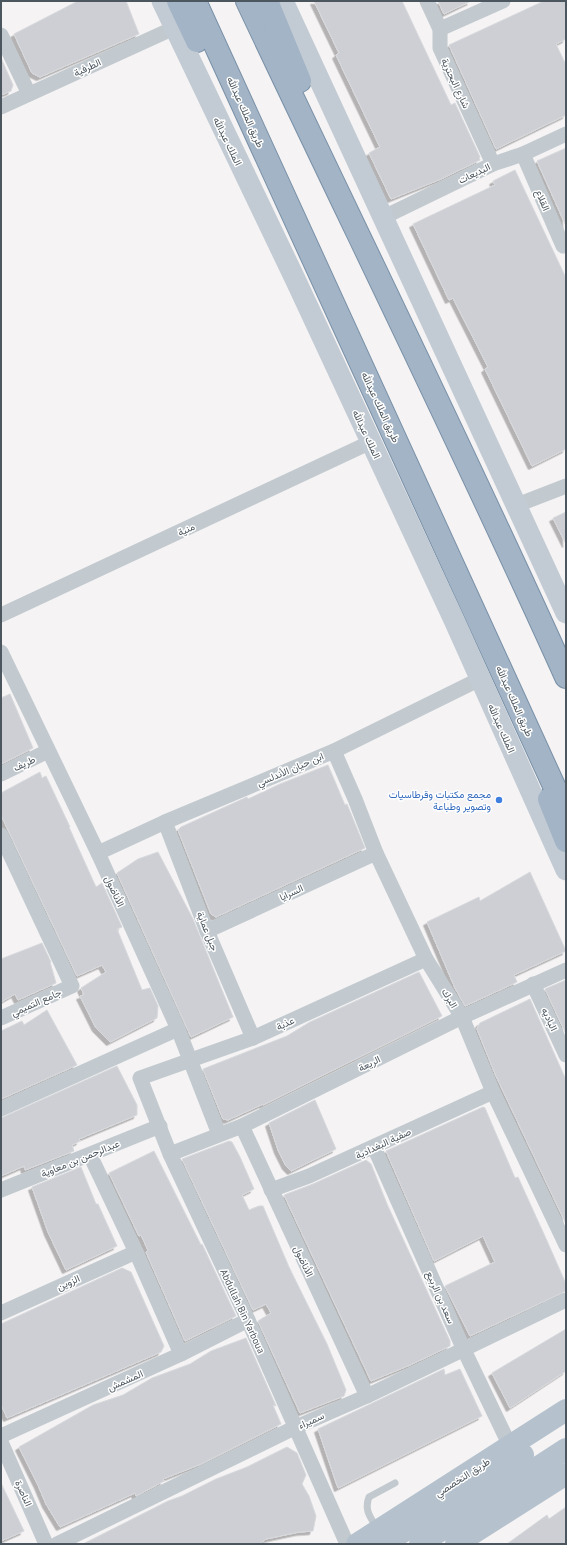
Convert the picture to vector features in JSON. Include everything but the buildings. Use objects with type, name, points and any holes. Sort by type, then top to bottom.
[{"type":"highway","points":[[178,1],[227,103],[298,229]]},
{"type":"highway","name":"طريق الملك عبدالله","points":[[195,1],[566,812]]},
{"type":"highway","points":[[247,1],[344,207],[504,539],[566,677]]},
{"type":"highway","points":[[267,1],[312,109],[344,207]]},
{"type":"highway","points":[[504,539],[536,586],[566,650]]},
{"type":"highway","points":[[450,558],[472,626],[560,822],[566,841]]},
{"type":"main road","name":"الملك عبدالله","points":[[162,1],[371,442],[566,870]]},
{"type":"main road","points":[[284,1],[566,613]]},
{"type":"main road","name":"طريق التخصصي","points":[[357,1544],[381,1537],[510,1446],[566,1410]]},
{"type":"main road","points":[[381,1537],[466,1493],[566,1427]]},
{"type":"main road","points":[[420,1544],[566,1450]]},
{"type":"main road","points":[[456,1544],[566,1474]]},
{"type":"street","name":"شارع البحترية","points":[[427,1],[440,29],[440,48],[493,164]]},
{"type":"street","points":[[440,29],[503,1]]},
{"type":"street","name":"الطرفية","points":[[1,107],[174,28]]},
{"type":"street","points":[[1,34],[29,94]]},
{"type":"street","name":"البديعات","points":[[384,217],[493,164],[523,154],[566,134]]},
{"type":"street","name":"القلاع","points":[[523,154],[563,246]]},
{"type":"street","name":"منية","points":[[3,610],[371,442]]},
{"type":"street","points":[[517,505],[566,486]]},
{"type":"street","name":"الأناضول","points":[[1,652],[98,854],[178,1029],[220,1134]]},
{"type":"street","name":"ابن حيان الأندلسي","points":[[98,854],[165,822],[334,750],[480,679]]},
{"type":"street","name":"البرك","points":[[334,750],[376,853],[426,959],[462,1017],[493,1092],[566,1245]]},
{"type":"street","name":"طريف","points":[[1,774],[48,752]]},
{"type":"street","name":"جبل عماية","points":[[165,822],[208,932],[253,1038]]},
{"type":"street","name":"جامع التميمي","points":[[1,835],[72,986],[1,1018]]},
{"type":"street","name":"السرايا","points":[[208,932],[376,853]]},
{"type":"street","name":"عذبة","points":[[140,1078],[253,1038],[426,959]]},
{"type":"street","name":"الريعة","points":[[170,1154],[242,1126],[462,1017],[566,970]]},
{"type":"street","name":"الباديه","points":[[533,984],[566,1055]]},
{"type":"street","points":[[1,1109],[178,1029]]},
{"type":"street","name":"Abdullah Bin Yarboua","points":[[140,1078],[170,1154],[248,1320],[347,1544]]},
{"type":"street","name":"صفية البغدادية","points":[[271,1190],[309,1176],[493,1092]]},
{"type":"street","name":"عبدالرحمن بن معاوية","points":[[1,1190],[160,1126]]},
{"type":"street","name":"الأناضول","points":[[242,1126],[367,1396]]},
{"type":"street","name":"سعد بن الربيع","points":[[374,1147],[464,1350],[510,1446]]},
{"type":"street","points":[[90,1155],[136,1252],[181,1354]]},
{"type":"street","name":"الزوين","points":[[1,1313],[136,1252]]},
{"type":"street","name":"سميراء","points":[[57,1544],[296,1427],[367,1396],[566,1300]]},
{"type":"street","name":"المشمش","points":[[1,1436],[181,1354],[248,1320]]},
{"type":"street","name":"الناصرة","points":[[1,1442],[46,1544]]},
{"type":"lane","points":[[381,1537],[368,1512],[366,1504],[369,1497],[395,1483]]},
{"type":"place","name":"مجمع مكتبات وقرطاسيات وتصوير وطباعة","points":[[499,800]]}]
